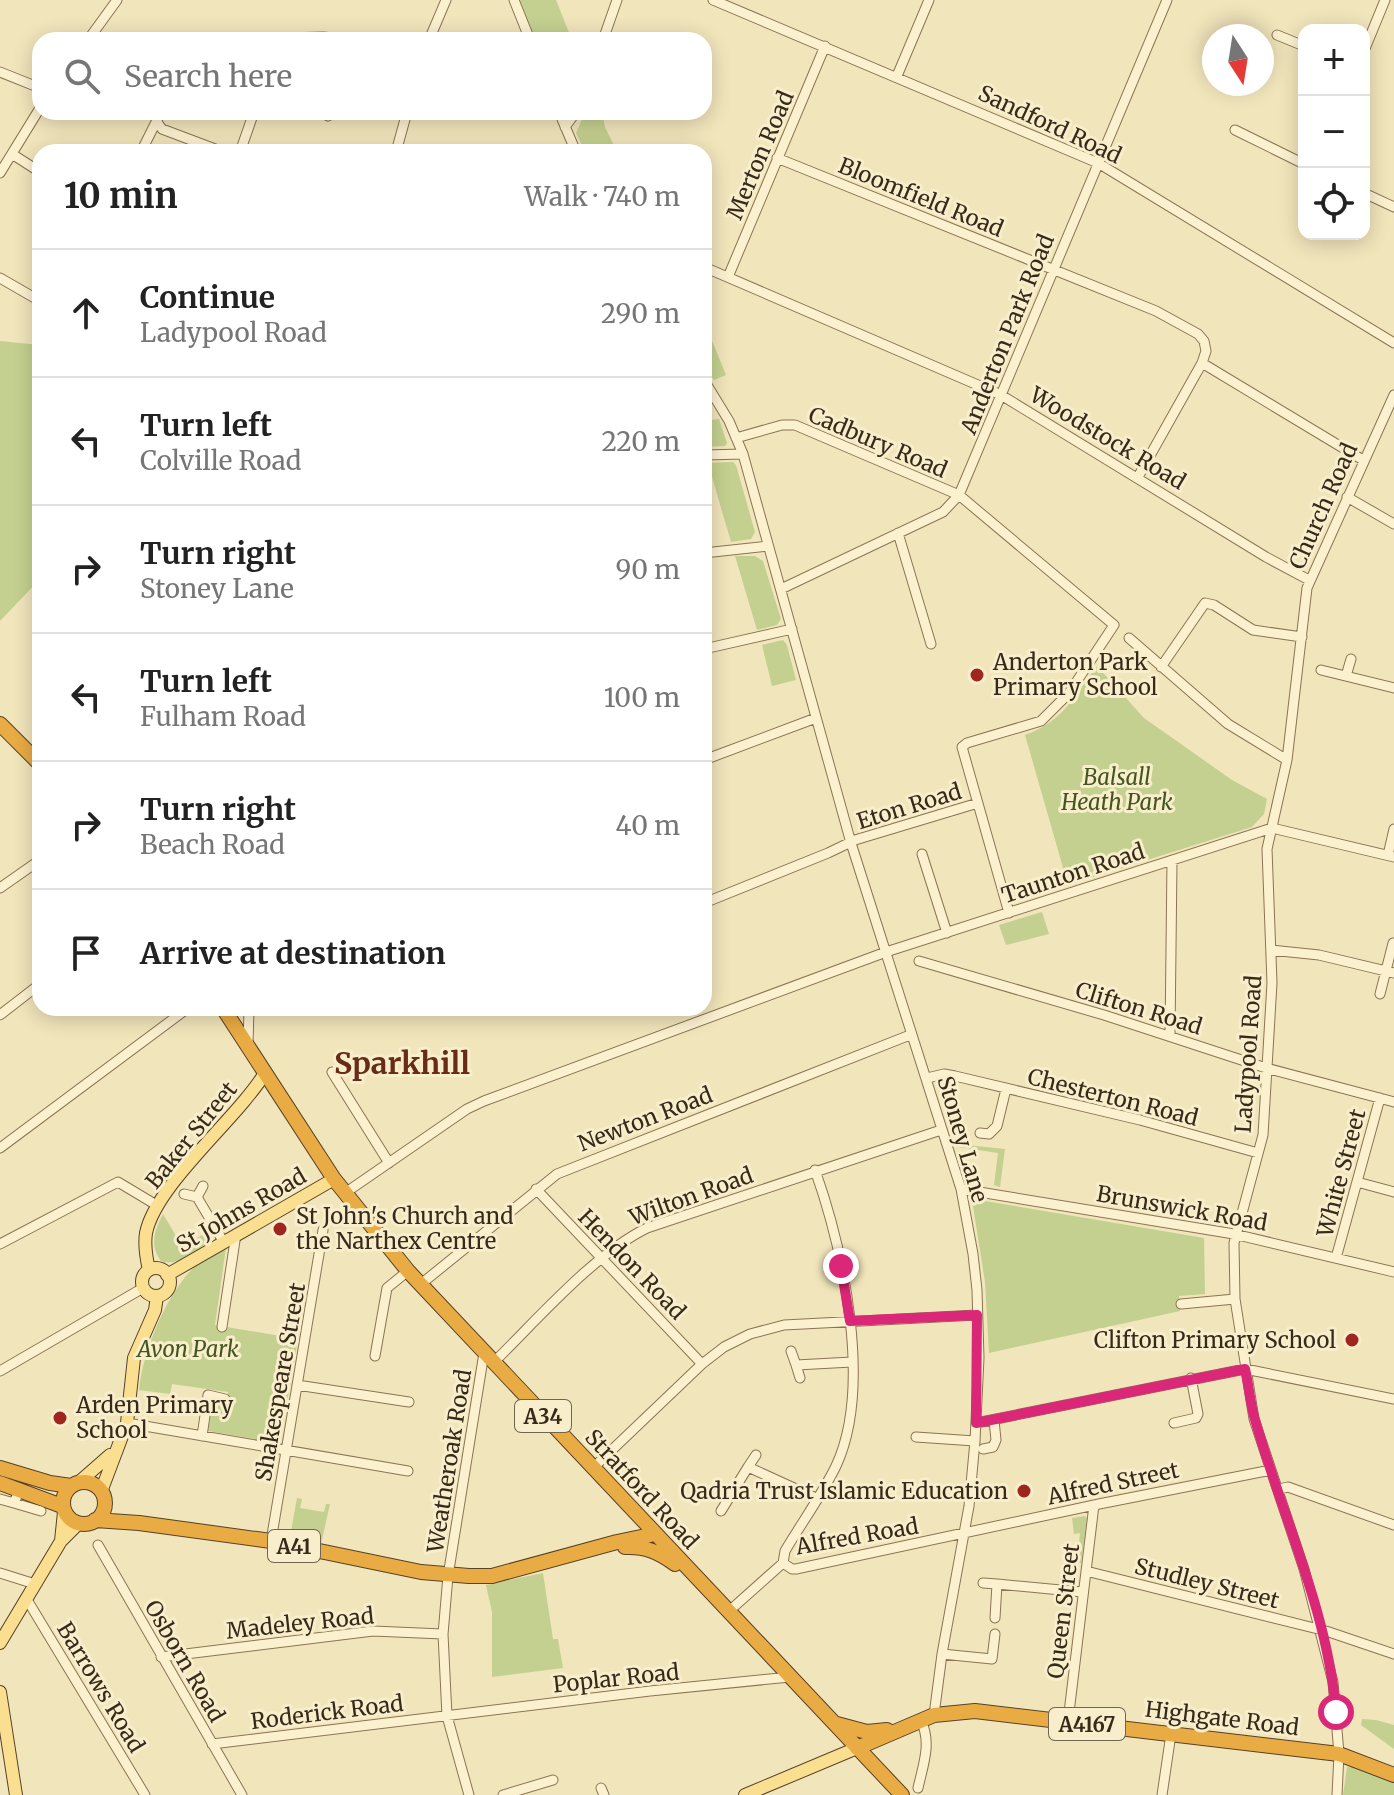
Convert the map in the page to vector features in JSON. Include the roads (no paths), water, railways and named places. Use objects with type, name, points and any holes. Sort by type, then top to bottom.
[{"type":"highway","points":[[0,724],[32,756]]},
{"type":"highway","name":"Stratford Road","points":[[228,1016],[334,1179],[408,1271],[902,1795]]},
{"type":"highway","points":[[0,1468],[50,1483],[94,1483],[103,1495],[103,1509],[95,1520],[79,1523],[69,1519],[63,1509],[66,1492],[74,1484]]},
{"type":"highway","points":[[0,1483],[17,1496],[63,1509]]},
{"type":"highway","name":"A41","points":[[103,1495],[127,1518],[139,1523]]},
{"type":"highway","name":"A41","points":[[95,1520],[271,1541],[448,1576],[492,1576],[655,1534]]},
{"type":"highway","points":[[589,1551],[640,1546],[653,1550],[667,1557],[705,1588]]},
{"type":"highway","name":"Highgate Road","points":[[857,1748],[928,1718],[975,1711],[1339,1754],[1394,1775]]},
{"type":"highway","points":[[833,1723],[855,1731],[900,1730]]},
{"type":"highway","points":[[877,1769],[878,1751],[900,1730]]},
{"type":"main road","name":"Baker Street","points":[[143,1288],[142,1280],[149,1270],[145,1254],[146,1233],[158,1206],[265,1073]]},
{"type":"main road","name":"St Johns Road","points":[[167,1275],[334,1179]]},
{"type":"main road","points":[[143,1288],[149,1295],[157,1296],[169,1289],[167,1275],[161,1270],[149,1270]]},
{"type":"main road","points":[[103,1495],[115,1450],[127,1423],[134,1358],[155,1310],[157,1296]]},
{"type":"main road","points":[[74,1484],[98,1468],[115,1450]]},
{"type":"main road","points":[[61,1541],[63,1509]]},
{"type":"main road","points":[[0,1643],[3,1627],[26,1598],[61,1541],[79,1523]]},
{"type":"main road","points":[[0,1692],[16,1795]]},
{"type":"main road","points":[[745,1795],[857,1748]]},
{"type":"street","points":[[94,32],[117,0]]},
{"type":"street","points":[[432,32],[446,0]]},
{"type":"street","points":[[514,0],[527,32]]},
{"type":"street","points":[[606,32],[617,0]]},
{"type":"street","name":"Sandford Road","points":[[713,0],[1098,163],[1394,343]]},
{"type":"street","points":[[897,76],[929,0]]},
{"type":"street","name":"Anderton Park Road","points":[[781,589],[943,512],[959,495],[1167,0]]},
{"type":"street","points":[[1370,36],[1385,0]]},
{"type":"street","points":[[1277,35],[1298,44]]},
{"type":"street","name":"Merton Road","points":[[728,277],[825,46]]},
{"type":"street","points":[[0,72],[32,85]]},
{"type":"street","points":[[0,173],[33,120]]},
{"type":"street","points":[[145,144],[157,120]]},
{"type":"street","points":[[160,120],[162,129],[202,144]]},
{"type":"street","points":[[243,144],[251,120]]},
{"type":"street","points":[[398,144],[405,120]]},
{"type":"street","points":[[562,120],[572,144]]},
{"type":"street","points":[[565,127],[570,120]]},
{"type":"street","points":[[1235,130],[1298,161]]},
{"type":"street","points":[[12,154],[32,167]]},
{"type":"street","name":"Bloomfield Road","points":[[777,158],[1156,311],[1201,337],[1205,346],[1202,363]]},
{"type":"street","points":[[1370,196],[1394,207]]},
{"type":"street","name":"Woodstock Road","points":[[712,270],[1001,395],[1266,557],[1309,580]]},
{"type":"street","points":[[0,278],[32,296]]},
{"type":"street","points":[[1138,477],[1202,363],[1363,460]]},
{"type":"street","name":"Stoney Lane","points":[[712,393],[729,421],[743,454],[851,843],[961,1189],[973,1254],[979,1445],[928,1718],[927,1744],[918,1788]]},
{"type":"street","name":"Church Road","points":[[1302,637],[1309,580],[1394,395]]},
{"type":"street","name":"Cadbury Road","points":[[736,438],[782,425],[795,425],[959,495],[1114,625],[1069,693],[1041,721],[964,744],[962,752],[978,803]]},
{"type":"street","points":[[712,455],[743,454]]},
{"type":"street","points":[[1347,497],[1394,524]]},
{"type":"street","points":[[898,533],[931,644]]},
{"type":"street","points":[[712,552],[768,546]]},
{"type":"street","points":[[1161,667],[1205,603],[1214,605],[1253,630],[1302,637]]},
{"type":"street","points":[[712,647],[792,629]]},
{"type":"street","name":"Ladypool Road","points":[[1302,637],[1287,760],[1267,849],[1272,983],[1263,1135],[1234,1234],[1235,1299],[1254,1419],[1279,1489],[1321,1630],[1333,1682],[1339,1754],[1337,1795]]},
{"type":"street","points":[[1129,638],[1228,724],[1287,760]]},
{"type":"street","points":[[1346,676],[1351,659]]},
{"type":"street","points":[[1321,670],[1394,688]]},
{"type":"street","points":[[712,757],[816,718]]},
{"type":"street","points":[[978,803],[1009,913]]},
{"type":"street","name":"Eton Road","points":[[712,900],[855,840],[978,803]]},
{"type":"street","points":[[1272,828],[1391,856],[1394,829]]},
{"type":"street","name":"Taunton Road","points":[[345,1193],[467,1109],[484,1101],[886,952],[1272,828]]},
{"type":"street","points":[[922,854],[947,933]]},
{"type":"street","points":[[1170,1036],[1172,861]]},
{"type":"street","points":[[0,888],[32,866]]},
{"type":"street","points":[[1380,994],[1390,972],[1393,943]]},
{"type":"street","points":[[1271,950],[1319,955],[1390,972]]},
{"type":"street","name":"Clifton Road","points":[[919,961],[1266,1068],[1394,1102]]},
{"type":"street","points":[[0,1015],[32,990]]},
{"type":"street","points":[[0,1148],[177,1016]]},
{"type":"street","points":[[248,1045],[249,1016]]},
{"type":"street","name":"Newton Road","points":[[421,1284],[557,1174],[586,1160],[910,1035]]},
{"type":"street","points":[[332,1072],[389,1163]]},
{"type":"street","name":"Chesterton Road","points":[[927,1078],[944,1074],[1140,1120],[1258,1153]]},
{"type":"street","name":"Chesterton Road","points":[[986,1137],[997,1126],[1006,1089]]},
{"type":"street","name":"White Street","points":[[1336,1258],[1380,1098]]},
{"type":"street","name":"Wilton Road","points":[[489,1358],[630,1236],[815,1170],[941,1130]]},
{"type":"street","points":[[783,1563],[782,1556],[836,1466],[849,1413],[852,1362],[850,1321],[831,1219],[815,1170]]},
{"type":"street","points":[[0,1244],[118,1182],[158,1206]]},
{"type":"street","points":[[1357,1182],[1394,1192]]},
{"type":"street","points":[[197,1197],[203,1186]]},
{"type":"street","name":"Hendon Road","points":[[536,1189],[702,1364]]},
{"type":"street","name":"Brunswick Road","points":[[961,1189],[1234,1234],[1394,1272]]},
{"type":"street","points":[[184,1194],[197,1197],[223,1241]]},
{"type":"street","name":"Shakespeare Street","points":[[271,1541],[323,1230]]},
{"type":"street","points":[[222,1327],[236,1234]]},
{"type":"street","points":[[375,1356],[387,1288],[408,1271]]},
{"type":"street","points":[[0,1371],[143,1288]]},
{"type":"street","points":[[1181,1304],[1235,1299]]},
{"type":"street","points":[[593,1468],[702,1364],[735,1340],[765,1329],[977,1315]]},
{"type":"street","points":[[791,1351],[800,1378]]},
{"type":"street","name":"Weatheroak Road","points":[[469,1795],[447,1716],[443,1634],[448,1576],[489,1358]]},
{"type":"street","points":[[796,1365],[852,1362]]},
{"type":"street","points":[[976,1423],[1245,1369],[1394,1399]]},
{"type":"street","points":[[1191,1378],[1197,1404],[1196,1418],[1204,1426]]},
{"type":"street","points":[[297,1385],[409,1402]]},
{"type":"street","points":[[202,1436],[208,1395],[225,1399]]},
{"type":"street","points":[[1174,1423],[1196,1418]]},
{"type":"street","points":[[916,1437],[993,1447],[996,1440],[994,1420]]},
{"type":"street","points":[[127,1423],[408,1471]]},
{"type":"street","points":[[721,1511],[756,1455]]},
{"type":"street","points":[[748,1467],[816,1498]]},
{"type":"street","name":"Alfred Street","points":[[963,1534],[1271,1470]]},
{"type":"street","points":[[1279,1489],[1288,1487],[1394,1525]]},
{"type":"street","points":[[0,1499],[17,1496],[41,1511]]},
{"type":"street","name":"Queen Street","points":[[1068,1721],[1094,1505]]},
{"type":"street","name":"Alfred Road","points":[[728,1612],[783,1563],[796,1569],[963,1534]]},
{"type":"street","name":"Osborn Road","points":[[98,1545],[115,1568],[161,1657],[242,1795]]},
{"type":"street","name":"Studley Street","points":[[1086,1571],[1321,1630],[1394,1654]]},
{"type":"street","points":[[0,1573],[35,1584]]},
{"type":"street","points":[[983,1583],[1082,1592]]},
{"type":"street","points":[[995,1618],[997,1584]]},
{"type":"street","name":"Barrows Road","points":[[26,1598],[145,1795]]},
{"type":"street","name":"Madeley Road","points":[[161,1657],[373,1631],[443,1634]]},
{"type":"street","points":[[942,1654],[992,1659],[995,1634]]},
{"type":"street","name":"Poplar Road","points":[[447,1716],[790,1677]]},
{"type":"street","name":"Roderick Road","points":[[212,1744],[447,1716]]},
{"type":"street","points":[[1162,1795],[1171,1734]]},
{"type":"street","points":[[503,1795],[553,1780]]},
{"type":"place","name":"Anderton Park Primary School","points":[[977,675]]},
{"type":"place","name":"St John's Church and the Narthex Centre","points":[[280,1229]]},
{"type":"place","name":"Clifton Primary School","points":[[1352,1340]]},
{"type":"place","name":"Arden Primary School","points":[[60,1418]]},
{"type":"place","name":"Qadria Trust Islamic Education","points":[[1024,1491]]},
{"type":"district","name":"Sparkhill","points":[[402,1063]]},
{"type":"park label","name":"Balsall Heath Park","points":[[1117,790]]},
{"type":"park label","name":"Avon Park","points":[[188,1349]]}]
